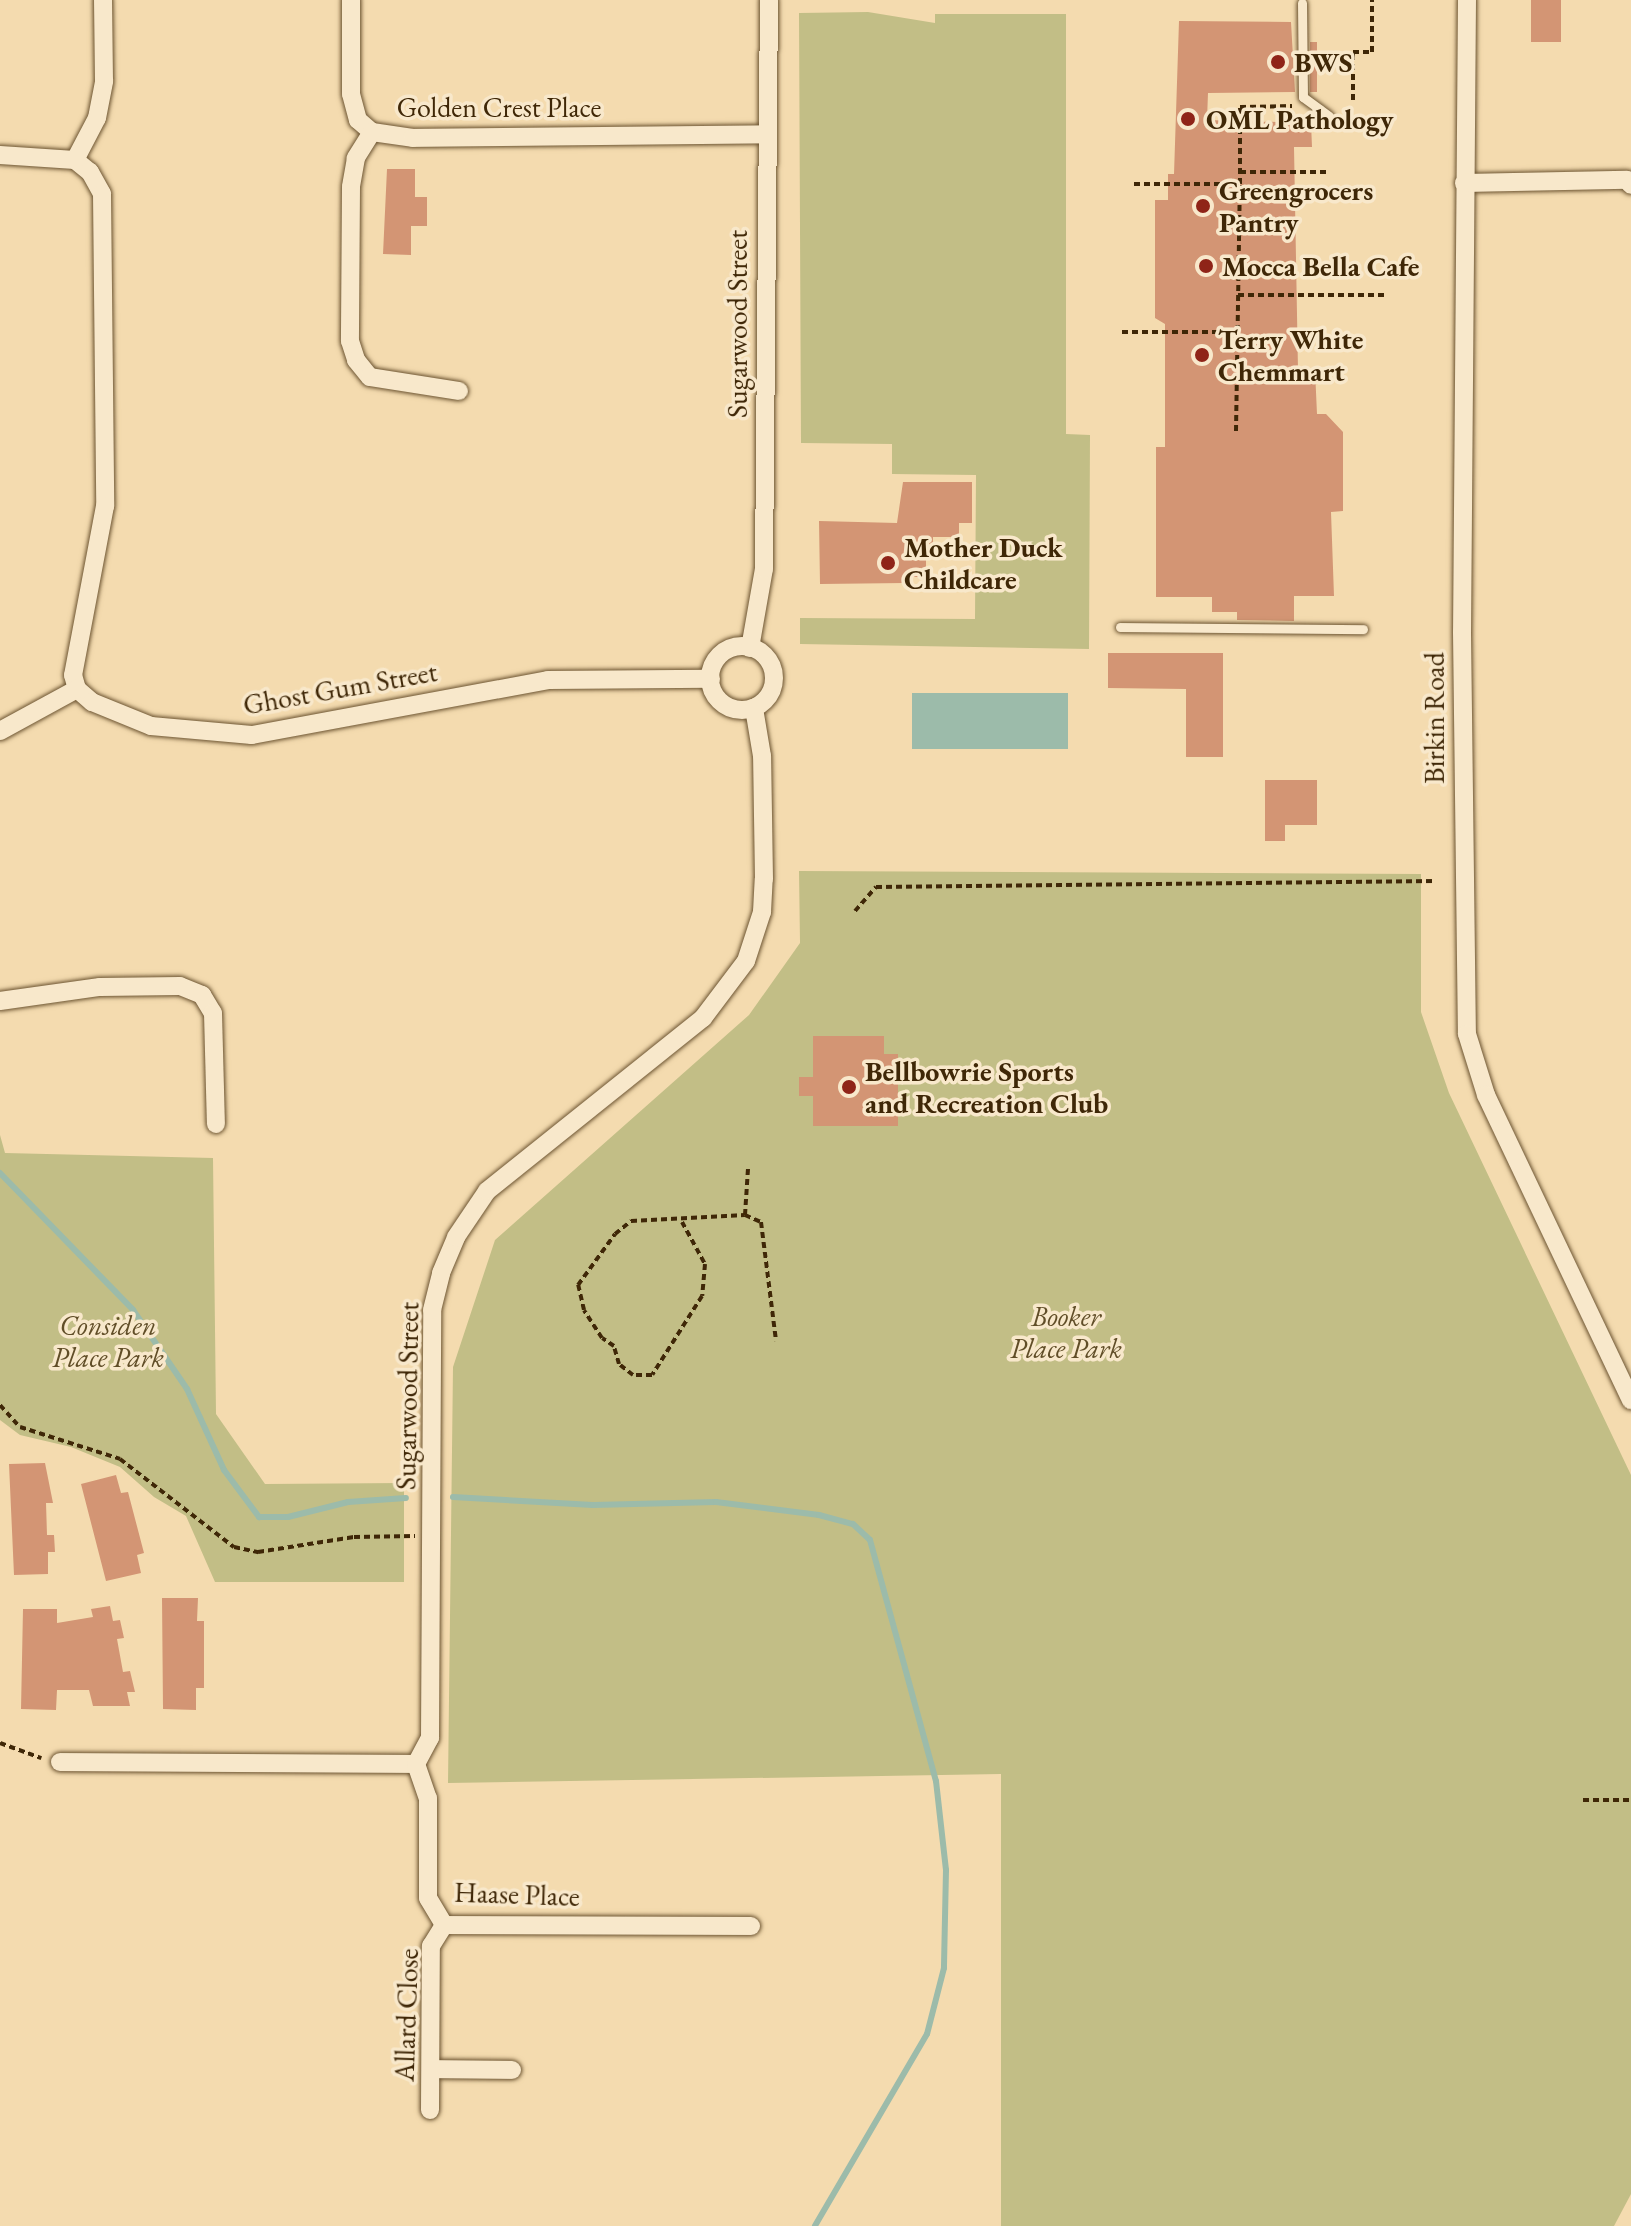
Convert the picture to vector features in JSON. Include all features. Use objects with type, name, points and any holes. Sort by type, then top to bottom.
[{"type":"street","points":[[75,160],[97,118],[104,81],[103,0]]},
{"type":"street","name":"Golden Crest Place","points":[[351,0],[351,94],[358,120],[372,132],[402,138],[766,134]]},
{"type":"street","name":"Sugarwood Street","points":[[750,648],[764,569],[769,0]]},
{"type":"street","name":"Birkin Road","points":[[1467,0],[1462,745],[1467,1034],[1486,1095],[1631,1400]]},
{"type":"street","points":[[372,132],[356,158],[351,187],[350,341],[356,360],[370,377],[459,391]]},
{"type":"street","points":[[0,155],[75,160],[90,172],[102,194],[105,470],[105,506],[73,675],[77,689],[0,731]]},
{"type":"street","points":[[1464,183],[1630,180]]},
{"type":"street","points":[[734,648],[750,648],[765,657],[774,681],[768,698],[754,708],[729,707],[716,696],[711,679],[720,656],[734,648]]},
{"type":"street","name":"Ghost Gum Street","points":[[77,689],[97,705],[151,726],[252,735],[548,680],[711,679]]},
{"type":"street","name":"Sugarwood Street","points":[[416,1764],[430,1738],[432,1310],[441,1273],[456,1237],[487,1191],[703,1018],[746,961],[762,912],[764,879],[762,756],[754,708]]},
{"type":"street","points":[[0,1001],[100,987],[180,986],[202,995],[213,1013],[216,1124]]},
{"type":"street","points":[[60,1762],[416,1764]]},
{"type":"street","name":"Haase Place","points":[[416,1764],[428,1798],[428,1898],[444,1925],[751,1926]]},
{"type":"street","name":"Allard Close","points":[[430,2110],[431,1946],[444,1925]]},
{"type":"street","points":[[431,2069],[512,2070]]},
{"type":"lane","points":[[1302,3],[1303,97],[1329,116]]},
{"type":"lane","points":[[1120,627],[1363,629]]},
{"type":"path","points":[[1353,100],[1353,52],[1372,52],[1372,0]]},
{"type":"path","points":[[1236,431],[1240,107],[1293,106],[1303,97]]},
{"type":"path","points":[[1240,172],[1329,172]]},
{"type":"path","points":[[1134,184],[1240,184]]},
{"type":"path","points":[[1238,295],[1388,295]]},
{"type":"path","points":[[1122,332],[1238,332]]},
{"type":"path","points":[[855,911],[876,887],[1436,881]]},
{"type":"path","points":[[745,1215],[748,1168]]},
{"type":"path","points":[[682,1222],[705,1264],[702,1296],[652,1375],[633,1375],[619,1364],[614,1346],[602,1338],[578,1295],[578,1285],[615,1234],[631,1221],[671,1217],[682,1222],[745,1215],[761,1222],[776,1341]]},
{"type":"path","points":[[0,1405],[20,1427],[120,1459],[222,1540],[247,1551],[354,1537],[432,1536]]},
{"type":"path","points":[[0,1743],[60,1762]]},
{"type":"path","points":[[1583,1800],[1631,1800]]},
{"type":"green space","points":[[868,12],[935,23],[935,14],[1066,14],[1066,434],[1090,435],[1089,649],[800,644],[800,618],[975,619],[976,475],[892,474],[892,444],[801,443],[799,13]]},
{"type":"green space","name":"Booker Place Park","points":[[799,871],[1421,874],[1421,1012],[1449,1093],[1631,1475],[1631,2194],[1614,2226],[1001,2226],[1001,1774],[448,1783],[453,1367],[495,1240],[749,1015],[800,943]]},
{"type":"green space","name":"Considen Place Park","points":[[0,1135],[5,1153],[213,1158],[216,1414],[265,1484],[404,1483],[404,1582],[215,1582],[186,1516],[154,1497],[120,1467],[71,1447],[20,1435],[0,1420]]},
{"type":"shaded area","points":[[912,693],[1068,693],[1068,749],[912,749]]},
{"type":"building","points":[[1531,0],[1561,0],[1561,42],[1531,42]]},
{"type":"building","points":[[1179,21],[1291,22],[1295,92],[1208,93],[1207,120],[1311,123],[1312,147],[1294,147],[1298,370],[1315,370],[1317,414],[1326,414],[1343,432],[1343,511],[1331,512],[1334,596],[1294,596],[1294,621],[1237,620],[1237,612],[1212,612],[1212,597],[1156,597],[1156,447],[1165,447],[1165,324],[1155,318],[1155,200],[1168,200],[1168,174],[1174,174]]},
{"type":"building","points":[[1310,42],[1317,42],[1317,92],[1310,92]]},
{"type":"building","points":[[387,169],[415,169],[415,197],[427,197],[427,226],[411,226],[411,255],[383,254]]},
{"type":"building","points":[[903,482],[972,482],[972,523],[959,523],[959,537],[933,537],[933,554],[926,554],[926,577],[905,577],[905,583],[820,584],[819,521],[897,523]]},
{"type":"building","points":[[1108,653],[1223,653],[1223,757],[1186,757],[1186,689],[1108,688]]},
{"type":"building","points":[[1265,780],[1317,780],[1317,825],[1285,825],[1285,841],[1265,841]]},
{"type":"building","name":"Bellbowrie Sports and Recreation Club","points":[[813,1036],[884,1036],[884,1054],[898,1054],[898,1126],[813,1126],[813,1096],[799,1096],[799,1077],[813,1077]]},
{"type":"building","points":[[45,1463],[53,1503],[46,1503],[47,1535],[54,1535],[55,1552],[48,1552],[48,1574],[14,1575],[9,1464]]},
{"type":"building","points":[[116,1475],[121,1493],[128,1492],[144,1553],[137,1555],[141,1573],[106,1581],[81,1484]]},
{"type":"building","points":[[162,1598],[198,1598],[197,1621],[204,1621],[204,1688],[196,1688],[196,1710],[163,1709]]},
{"type":"building","points":[[110,1606],[113,1621],[120,1620],[124,1638],[117,1639],[123,1672],[130,1671],[135,1692],[127,1692],[130,1706],[93,1706],[89,1690],[57,1690],[56,1710],[21,1709],[23,1609],[57,1609],[57,1623],[93,1617],[91,1609]]},
{"type":"waterway","points":[[0,1173],[133,1310],[187,1389],[224,1470],[259,1517],[288,1517],[348,1502],[406,1498]]},
{"type":"waterway","points":[[453,1497],[593,1505],[716,1502],[819,1515],[853,1524],[870,1540],[936,1781],[946,1870],[944,1968],[927,2034],[815,2226]]},
{"type":"place","name":"BWS","points":[[1278,62]]},
{"type":"place","name":"OML Pathology","points":[[1188,119]]},
{"type":"place","name":"Greengrocers Pantry","points":[[1203,206]]},
{"type":"place","name":"Mocca Bella Cafe","points":[[1206,266]]},
{"type":"place","name":"Terry White Chemmart","points":[[1202,355]]},
{"type":"place","name":"Mother Duck Childcare","points":[[888,563]]},
{"type":"place","name":"Bellbowrie Sports and Recreation Club","points":[[849,1087]]}]
